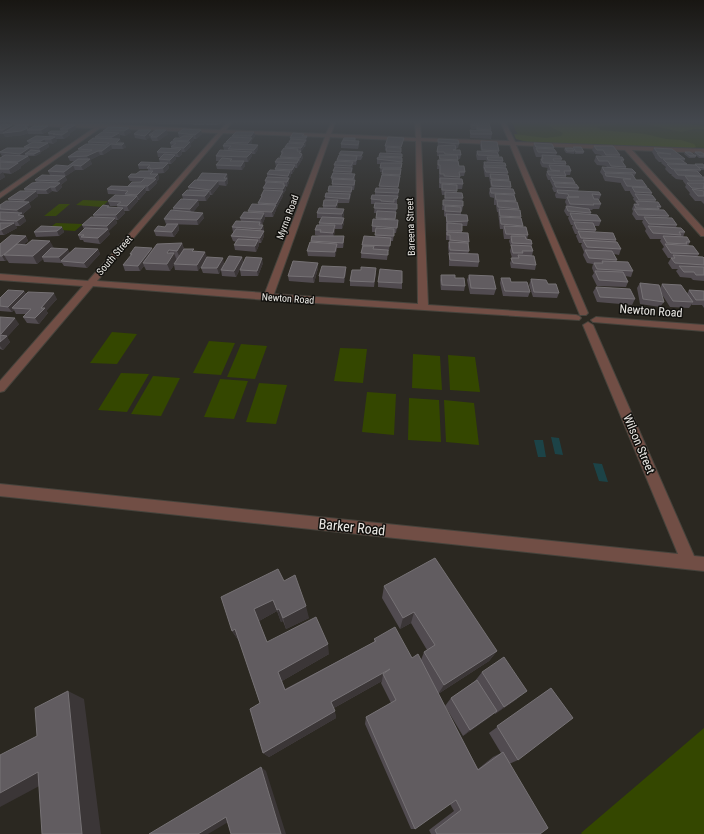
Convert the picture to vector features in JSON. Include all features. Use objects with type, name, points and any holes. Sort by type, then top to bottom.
[{"type":"street","points":[[0,196],[49,162]]},
{"type":"street","name":"South Street","points":[[0,388],[195,162]]},
{"type":"street","name":"Myrna Road","points":[[268,296],[318,162]]},
{"type":"street","name":"Bareena Street","points":[[419,162],[422,307]]},
{"type":"street","points":[[520,162],[580,316],[590,314],[592,322]]},
{"type":"street","points":[[639,162],[704,234]]},
{"type":"street","name":"Newton Road","points":[[0,278],[422,307],[580,316]]},
{"type":"street","name":"Newton Road","points":[[592,322],[704,328]]},
{"type":"street","name":"Wilson Street","points":[[592,322],[689,562]]},
{"type":"street","name":"Barker Road","points":[[0,490],[704,564]]},
{"type":"green space","points":[[83,200],[108,201],[102,207],[76,205]]},
{"type":"green space","points":[[59,204],[70,204],[56,216],[44,216]]},
{"type":"green space","points":[[56,223],[83,224],[75,231],[48,229]]},
{"type":"green space","points":[[112,332],[137,334],[117,364],[90,363]]},
{"type":"green space","points":[[209,341],[235,343],[221,375],[193,373]]},
{"type":"green space","points":[[241,344],[267,346],[255,379],[227,377]]},
{"type":"green space","points":[[340,348],[367,349],[363,383],[334,381]]},
{"type":"green space","points":[[413,354],[440,356],[442,390],[412,388]]},
{"type":"green space","points":[[448,355],[475,357],[480,392],[450,390]]},
{"type":"green space","points":[[121,373],[149,374],[127,412],[98,410]]},
{"type":"green space","points":[[153,376],[180,378],[161,416],[131,414]]},
{"type":"green space","points":[[220,379],[248,381],[234,419],[204,417]]},
{"type":"green space","points":[[259,383],[287,385],[276,424],[246,422]]},
{"type":"green space","points":[[367,392],[396,394],[394,435],[362,432]]},
{"type":"green space","points":[[409,398],[439,400],[441,442],[408,440]]},
{"type":"green space","points":[[444,400],[474,403],[479,445],[446,442]]},
{"type":"green space","points":[[704,728],[704,834],[581,833]]},
{"type":"water","points":[[551,437],[559,438],[563,455],[555,454]]},
{"type":"water","points":[[534,440],[543,440],[546,457],[538,457]]},
{"type":"water","points":[[593,463],[602,464],[608,482],[599,481]]},
{"type":"building","points":[[0,162],[18,163],[9,169],[0,169]]},
{"type":"building","points":[[74,162],[86,162],[81,166],[73,165],[64,172],[48,171],[56,165],[68,166]]},
{"type":"building","points":[[141,162],[168,163],[163,168],[150,169],[151,168],[147,168],[150,165],[138,165]]},
{"type":"building","points":[[219,162],[243,162],[241,166],[216,165]]},
{"type":"building","points":[[275,162],[298,162],[297,163]]},
{"type":"building","points":[[336,162],[353,162],[351,166],[334,165]]},
{"type":"building","points":[[438,162],[458,162],[459,166],[464,166],[465,172],[459,172],[460,177],[444,176],[444,174],[440,174],[440,165],[438,165]]},
{"type":"building","points":[[484,162],[505,163],[506,166],[485,166]]},
{"type":"building","points":[[542,162],[565,162],[566,164]]},
{"type":"building","points":[[609,162],[622,162],[626,167],[611,166]]},
{"type":"building","points":[[666,162],[684,162],[687,164]]},
{"type":"building","points":[[381,163],[402,163],[401,168],[380,168]]},
{"type":"building","points":[[278,164],[295,165],[292,170],[275,169]]},
{"type":"building","points":[[667,164],[696,165],[701,170],[672,169]]},
{"type":"building","points":[[695,164],[703,164],[704,168],[698,167]]},
{"type":"building","points":[[549,165],[569,166],[571,171],[564,171],[566,176],[549,175],[547,171],[560,171],[551,170]]},
{"type":"building","points":[[335,167],[352,168],[351,172],[333,171]]},
{"type":"building","points":[[484,167],[506,168],[508,173],[486,172]]},
{"type":"building","points":[[602,167],[632,169],[636,173],[605,172]]},
{"type":"building","points":[[383,169],[401,169],[400,175],[382,174]]},
{"type":"building","points":[[270,170],[290,171],[288,176],[267,174]]},
{"type":"building","points":[[674,170],[697,171],[702,176],[678,175]]},
{"type":"building","points":[[140,171],[153,171],[150,174],[158,174],[154,178],[128,177],[131,174],[136,174]]},
{"type":"building","points":[[202,173],[227,174],[224,178],[227,178],[225,181],[197,180]]},
{"type":"building","points":[[333,173],[355,174],[353,179],[331,178]]},
{"type":"building","points":[[605,173],[632,174],[636,180],[642,180],[647,187],[627,186],[623,179],[631,179],[606,176]]},
{"type":"building","points":[[490,174],[508,175],[509,180],[491,179]]},
{"type":"building","points":[[42,175],[65,176],[58,181],[35,180]]},
{"type":"building","points":[[382,175],[400,176],[398,187],[379,186]]},
{"type":"building","points":[[685,176],[704,177],[704,181],[689,181]]},
{"type":"building","points":[[267,177],[289,178],[287,182],[265,181]]},
{"type":"building","points":[[551,177],[572,178],[575,183],[554,182]]},
{"type":"building","points":[[145,178],[156,179],[148,186],[128,186],[132,182],[141,182]]},
{"type":"building","points":[[440,178],[462,179],[463,184],[440,183]]},
{"type":"building","points":[[333,179],[355,180],[354,185],[332,184]]},
{"type":"building","points":[[195,180],[218,181],[210,190],[188,187]]},
{"type":"building","points":[[491,180],[510,181],[511,187],[492,186]]},
{"type":"building","points":[[267,182],[284,183],[283,185],[285,185],[283,189],[263,188]]},
{"type":"building","points":[[32,183],[60,183],[55,187],[50,187],[46,190],[24,189]]},
{"type":"building","points":[[554,183],[576,184],[579,188],[556,187]]},
{"type":"building","points":[[687,183],[704,183],[704,189],[692,188]]},
{"type":"building","points":[[442,184],[457,185],[457,191],[442,190]]},
{"type":"building","points":[[111,186],[145,187],[137,195],[125,194],[128,191],[107,189]]},
{"type":"building","points":[[329,186],[352,187],[351,192],[328,191]]},
{"type":"building","points":[[632,187],[648,188],[652,193],[635,192]]},
{"type":"building","points":[[376,188],[399,189],[398,193],[375,192]]},
{"type":"building","points":[[490,188],[513,189],[515,194],[491,193]]},
{"type":"building","points":[[692,189],[704,191],[704,196],[698,196]]},
{"type":"building","points":[[187,190],[209,191],[205,196],[182,195]]},
{"type":"building","points":[[264,190],[283,191],[276,204],[258,203]]},
{"type":"building","points":[[557,190],[599,192],[601,195],[592,194],[594,199],[598,199],[601,204],[570,204],[567,197],[569,197],[568,194],[558,193]]},
{"type":"building","points":[[20,191],[36,191],[24,200],[8,199]]},
{"type":"building","points":[[445,192],[462,193],[463,198],[445,198]]},
{"type":"building","points":[[326,193],[350,194],[349,199],[325,197]]},
{"type":"building","points":[[495,194],[514,195],[516,201],[496,200]]},
{"type":"building","points":[[635,194],[652,195],[656,200],[639,200]]},
{"type":"building","points":[[115,195],[137,196],[127,206],[117,205],[121,202],[108,201]]},
{"type":"building","points":[[372,195],[398,196],[397,199],[394,199],[394,202],[371,199]]},
{"type":"building","points":[[181,199],[198,200],[190,209],[173,208]]},
{"type":"building","points":[[324,200],[338,200],[336,206],[323,206]]},
{"type":"building","points":[[443,200],[463,201],[463,206],[443,205]]},
{"type":"building","points":[[6,201],[29,202],[17,210],[0,209],[0,205]]},
{"type":"building","points":[[497,201],[517,202],[519,209],[498,207]]},
{"type":"building","points":[[636,201],[658,202],[661,207],[657,206],[659,209],[636,208],[634,204],[639,205]]},
{"type":"building","points":[[375,203],[397,204],[397,209],[374,208]]},
{"type":"building","points":[[252,204],[276,205],[272,212],[248,211]]},
{"type":"building","points":[[103,205],[109,206],[107,207],[123,208],[116,215],[93,215]]},
{"type":"building","points":[[445,206],[461,207],[461,212],[445,211]]},
{"type":"building","points":[[566,206],[589,209],[591,213],[568,211]]},
{"type":"building","points":[[319,208],[344,209],[342,214],[317,213]]},
{"type":"building","points":[[499,209],[520,210],[521,217],[500,216]]},
{"type":"building","points":[[634,209],[664,210],[669,216],[638,215]]},
{"type":"building","points":[[171,210],[203,213],[197,220],[164,219]]},
{"type":"building","points":[[377,211],[396,212],[395,219],[376,218]]},
{"type":"building","points":[[0,212],[22,213],[18,215],[24,216],[17,221],[0,220]]},
{"type":"building","points":[[244,212],[264,213],[261,219],[240,218]]},
{"type":"building","points":[[570,213],[597,215],[601,221],[573,220]]},
{"type":"building","points":[[446,214],[467,215],[468,221],[447,222]]},
{"type":"building","points":[[91,217],[115,218],[107,226],[82,225]]},
{"type":"building","points":[[322,217],[344,218],[342,224],[319,223]]},
{"type":"building","points":[[500,217],[521,218],[523,226],[501,224]]},
{"type":"building","points":[[644,217],[672,218],[677,225],[649,224]]},
{"type":"building","points":[[373,219],[398,220],[397,228],[372,226]]},
{"type":"building","points":[[236,221],[260,222],[259,225],[263,225],[261,229],[232,227]]},
{"type":"building","points":[[574,222],[593,223],[596,230],[577,229]]},
{"type":"building","points":[[0,223],[14,223],[0,230]]},
{"type":"building","points":[[447,223],[462,224],[462,231],[447,231]]},
{"type":"building","points":[[167,224],[178,224],[172,232],[154,231],[158,226],[165,227]]},
{"type":"building","points":[[317,225],[335,225],[333,233],[315,230]]},
{"type":"building","points":[[41,226],[62,227],[57,231],[34,232]]},
{"type":"building","points":[[504,226],[526,227],[528,235],[506,234]]},
{"type":"building","points":[[648,226],[681,228],[685,232],[679,232],[681,235],[653,233]]},
{"type":"building","points":[[85,228],[108,229],[98,238],[81,237],[84,235],[78,235]]},
{"type":"building","points":[[376,228],[394,229],[394,236],[375,235]]},
{"type":"building","points":[[236,229],[264,231],[260,238],[231,236]]},
{"type":"building","points":[[578,231],[613,233],[616,240],[581,238]]},
{"type":"building","points":[[447,232],[468,233],[469,242],[450,240],[450,235],[447,235]]},
{"type":"building","points":[[11,235],[26,236],[2,256],[0,256],[0,244]]},
{"type":"building","points":[[312,236],[344,236],[343,243],[311,241]]},
{"type":"building","points":[[364,236],[391,238],[390,246],[362,245]]},
{"type":"building","points":[[511,236],[525,236],[526,239],[531,240],[532,244],[512,243]]},
{"type":"building","points":[[663,236],[687,237],[690,242],[686,242],[687,244],[667,243]]},
{"type":"building","points":[[238,239],[258,240],[255,246],[234,245]]},
{"type":"building","points":[[32,240],[50,241],[33,256],[4,255],[17,244],[26,245]]},
{"type":"building","points":[[583,240],[617,242],[621,249],[587,247]]},
{"type":"building","points":[[310,242],[337,244],[335,252],[307,251]]},
{"type":"building","points":[[449,242],[468,243],[469,251],[450,250]]},
{"type":"building","points":[[182,243],[177,251],[169,250],[167,253],[174,253],[167,264],[143,263],[157,244]]},
{"type":"building","points":[[665,244],[693,246],[699,254],[671,253]]},
{"type":"building","points":[[511,245],[531,246],[533,251],[513,253]]},
{"type":"building","points":[[363,246],[374,246],[373,249],[388,250],[388,255],[361,253]]},
{"type":"building","points":[[135,247],[152,248],[138,266],[123,265],[132,254],[130,254]]},
{"type":"building","points":[[51,248],[68,249],[59,257],[42,257]]},
{"type":"building","points":[[75,248],[98,249],[84,263],[61,261]]},
{"type":"building","points":[[184,249],[194,249],[192,251],[205,252],[197,265],[174,264]]},
{"type":"building","points":[[585,250],[612,251],[617,260],[589,258]]},
{"type":"building","points":[[449,253],[478,254],[479,262],[450,260]]},
{"type":"building","points":[[518,255],[534,256],[536,265],[513,263],[511,258],[519,258]]},
{"type":"building","points":[[673,255],[703,257],[704,265],[675,263],[671,258],[675,258]]},
{"type":"building","points":[[229,256],[242,257],[234,271],[221,270]]},
{"type":"building","points":[[207,257],[223,258],[217,268],[201,268]]},
{"type":"building","points":[[246,257],[262,258],[257,271],[240,270]]},
{"type":"building","points":[[293,261],[318,263],[313,277],[288,276]]},
{"type":"building","points":[[602,261],[628,262],[633,271],[597,269],[594,263],[603,263]]},
{"type":"building","points":[[322,266],[346,267],[344,278],[319,276]]},
{"type":"building","points":[[679,266],[704,267],[704,275],[696,275],[694,272],[684,272]]},
{"type":"building","points":[[361,267],[376,268],[374,282],[350,281],[352,270],[361,270]]},
{"type":"building","points":[[380,269],[402,271],[402,283],[378,282]]},
{"type":"building","points":[[595,271],[623,272],[628,282],[599,280]]},
{"type":"building","points":[[441,275],[455,275],[455,278],[464,278],[465,286],[442,285]]},
{"type":"building","points":[[469,275],[493,276],[496,289],[471,288]]},
{"type":"building","points":[[501,278],[510,278],[511,282],[527,282],[530,292],[505,291]]},
{"type":"building","points":[[531,279],[546,280],[548,284],[556,284],[559,293],[534,292]]},
{"type":"building","points":[[640,283],[659,285],[664,302],[643,299]]},
{"type":"building","points":[[662,284],[681,285],[693,302],[673,301]]},
{"type":"building","points":[[596,287],[630,289],[635,299],[600,297]]},
{"type":"building","points":[[8,290],[24,291],[8,307],[0,306],[0,298]]},
{"type":"building","points":[[689,290],[704,291],[704,300],[696,300]]},
{"type":"building","points":[[28,292],[54,293],[41,308],[45,308],[35,318],[23,317],[31,309],[12,308]]},
{"type":"building","points":[[0,317],[15,318],[1,334],[0,334]]},
{"type":"building","points":[[0,335],[7,336],[0,342]]},
{"type":"building","points":[[435,558],[497,651],[444,685],[424,652],[435,645],[414,612],[403,618],[384,586]]},
{"type":"building","points":[[278,569],[284,581],[295,575],[306,606],[283,618],[279,609],[277,610],[273,600],[254,609],[267,642],[316,617],[328,644],[278,672],[285,690],[376,641],[374,639],[395,627],[412,658],[418,654],[478,770],[503,752],[548,828],[540,834],[437,834],[435,830],[461,810],[456,800],[415,829],[366,717],[396,700],[383,674],[390,669],[331,702],[335,711],[263,753],[250,709],[260,703],[235,629],[232,631],[221,597]]},
{"type":"building","points":[[504,657],[527,691],[504,707],[482,672]]},
{"type":"building","points":[[477,680],[497,711],[470,730],[451,698]]},
{"type":"building","points":[[551,688],[573,718],[518,760],[497,726]]},
{"type":"building","points":[[68,691],[82,834],[42,834],[38,772],[0,793],[0,755],[37,736],[35,708]]},
{"type":"building","points":[[261,767],[281,834],[231,834],[226,817],[198,834],[149,834]]}]
